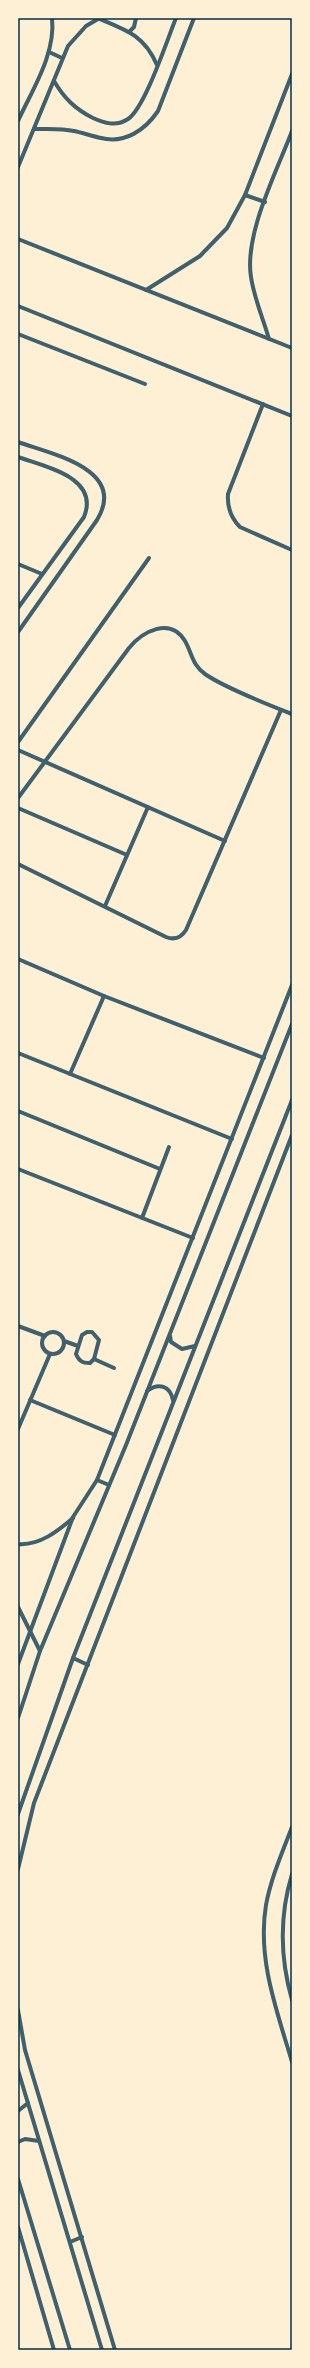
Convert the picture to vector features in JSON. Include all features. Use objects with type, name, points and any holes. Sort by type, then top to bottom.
[{"type":"street","points":[[18,121],[49,52],[52,39],[52,18]]},
{"type":"street","points":[[18,167],[62,58],[76,36],[97,18],[130,32],[146,45],[157,65]]},
{"type":"street","points":[[130,32],[134,27],[136,18]]},
{"type":"street","points":[[54,81],[63,96],[73,106],[96,119],[107,123],[118,124],[130,117],[140,106],[176,18]]},
{"type":"street","points":[[34,129],[62,129],[102,139],[115,140],[128,137],[140,131],[150,122],[158,111],[194,18]]},
{"type":"street","points":[[49,52],[62,58]]},
{"type":"street","points":[[146,290],[195,259],[214,243],[227,228],[245,195],[292,74]]},
{"type":"street","points":[[269,339],[254,295],[250,255],[253,235],[292,131]]},
{"type":"street","points":[[245,195],[265,202]]},
{"type":"street","points":[[18,239],[292,348]]},
{"type":"street","points":[[18,306],[292,416]]},
{"type":"street","points":[[18,334],[145,384]]},
{"type":"street","points":[[263,404],[228,494],[228,508],[235,522],[240,527],[292,550]]},
{"type":"street","points":[[18,442],[88,469],[98,479],[104,500],[97,520],[18,632]]},
{"type":"street","points":[[18,457],[71,477],[81,486],[87,498],[84,517],[18,608]]},
{"type":"street","points":[[18,742],[149,558]]},
{"type":"street","points":[[18,564],[42,574]]},
{"type":"street","points":[[18,798],[132,644],[140,636],[156,628],[168,629],[178,634],[185,642],[193,662],[206,675],[292,714]]},
{"type":"street","points":[[18,864],[166,937],[178,938],[186,930],[281,710]]},
{"type":"street","points":[[18,750],[225,841]]},
{"type":"street","points":[[105,906],[148,807]]},
{"type":"street","points":[[18,808],[127,855]]},
{"type":"street","points":[[18,959],[104,996],[264,1058]]},
{"type":"street","points":[[18,1664],[73,1518],[96,1480],[115,1435],[292,984]]},
{"type":"street","points":[[70,1074],[104,996]]},
{"type":"street","points":[[18,1718],[40,1651],[147,1391],[292,1024]]},
{"type":"street","points":[[18,1053],[232,1139]]},
{"type":"street","points":[[18,1814],[73,1658],[194,1346],[292,1100]]},
{"type":"street","points":[[18,1111],[160,1168]]},
{"type":"street","points":[[18,1869],[34,1803],[292,1135]]},
{"type":"street","points":[[142,1218],[169,1146]]},
{"type":"street","points":[[18,1169],[193,1238]]},
{"type":"street","points":[[18,1326],[45,1336],[54,1332],[62,1336],[64,1341],[62,1350],[59,1353],[50,1354]]},
{"type":"street","points":[[87,1332],[92,1332],[97,1335],[99,1340],[94,1359],[90,1363],[84,1363],[78,1360],[76,1354],[82,1335],[87,1332]]},
{"type":"street","points":[[169,1335],[171,1342],[182,1349],[194,1346]]},
{"type":"street","points":[[45,1336],[43,1346],[50,1354]]},
{"type":"street","points":[[64,1341],[78,1346]]},
{"type":"street","points":[[18,1429],[50,1354]]},
{"type":"street","points":[[94,1359],[114,1368]]},
{"type":"street","points":[[147,1391],[153,1386],[160,1385],[167,1388],[173,1400]]},
{"type":"street","points":[[30,1400],[115,1435]]},
{"type":"street","points":[[96,1480],[109,1485]]},
{"type":"street","points":[[18,1544],[27,1545],[48,1537],[73,1518]]},
{"type":"street","points":[[18,1607],[40,1651]]},
{"type":"street","points":[[73,1658],[88,1665]]},
{"type":"street","points":[[292,1827],[273,1878],[266,1906],[264,1942],[268,1978],[292,2062]]},
{"type":"street","points":[[292,1874],[283,1911],[282,1947],[286,1978],[292,2000]]},
{"type":"street","points":[[18,2010],[25,2050],[115,2350]]},
{"type":"street","points":[[18,2070],[102,2350]]},
{"type":"street","points":[[18,2111],[28,2103]]},
{"type":"street","points":[[18,2142],[25,2139],[39,2141]]},
{"type":"street","points":[[18,2179],[70,2350]]},
{"type":"street","points":[[18,2227],[54,2350]]},
{"type":"street","points":[[70,2242],[82,2238]]}]
